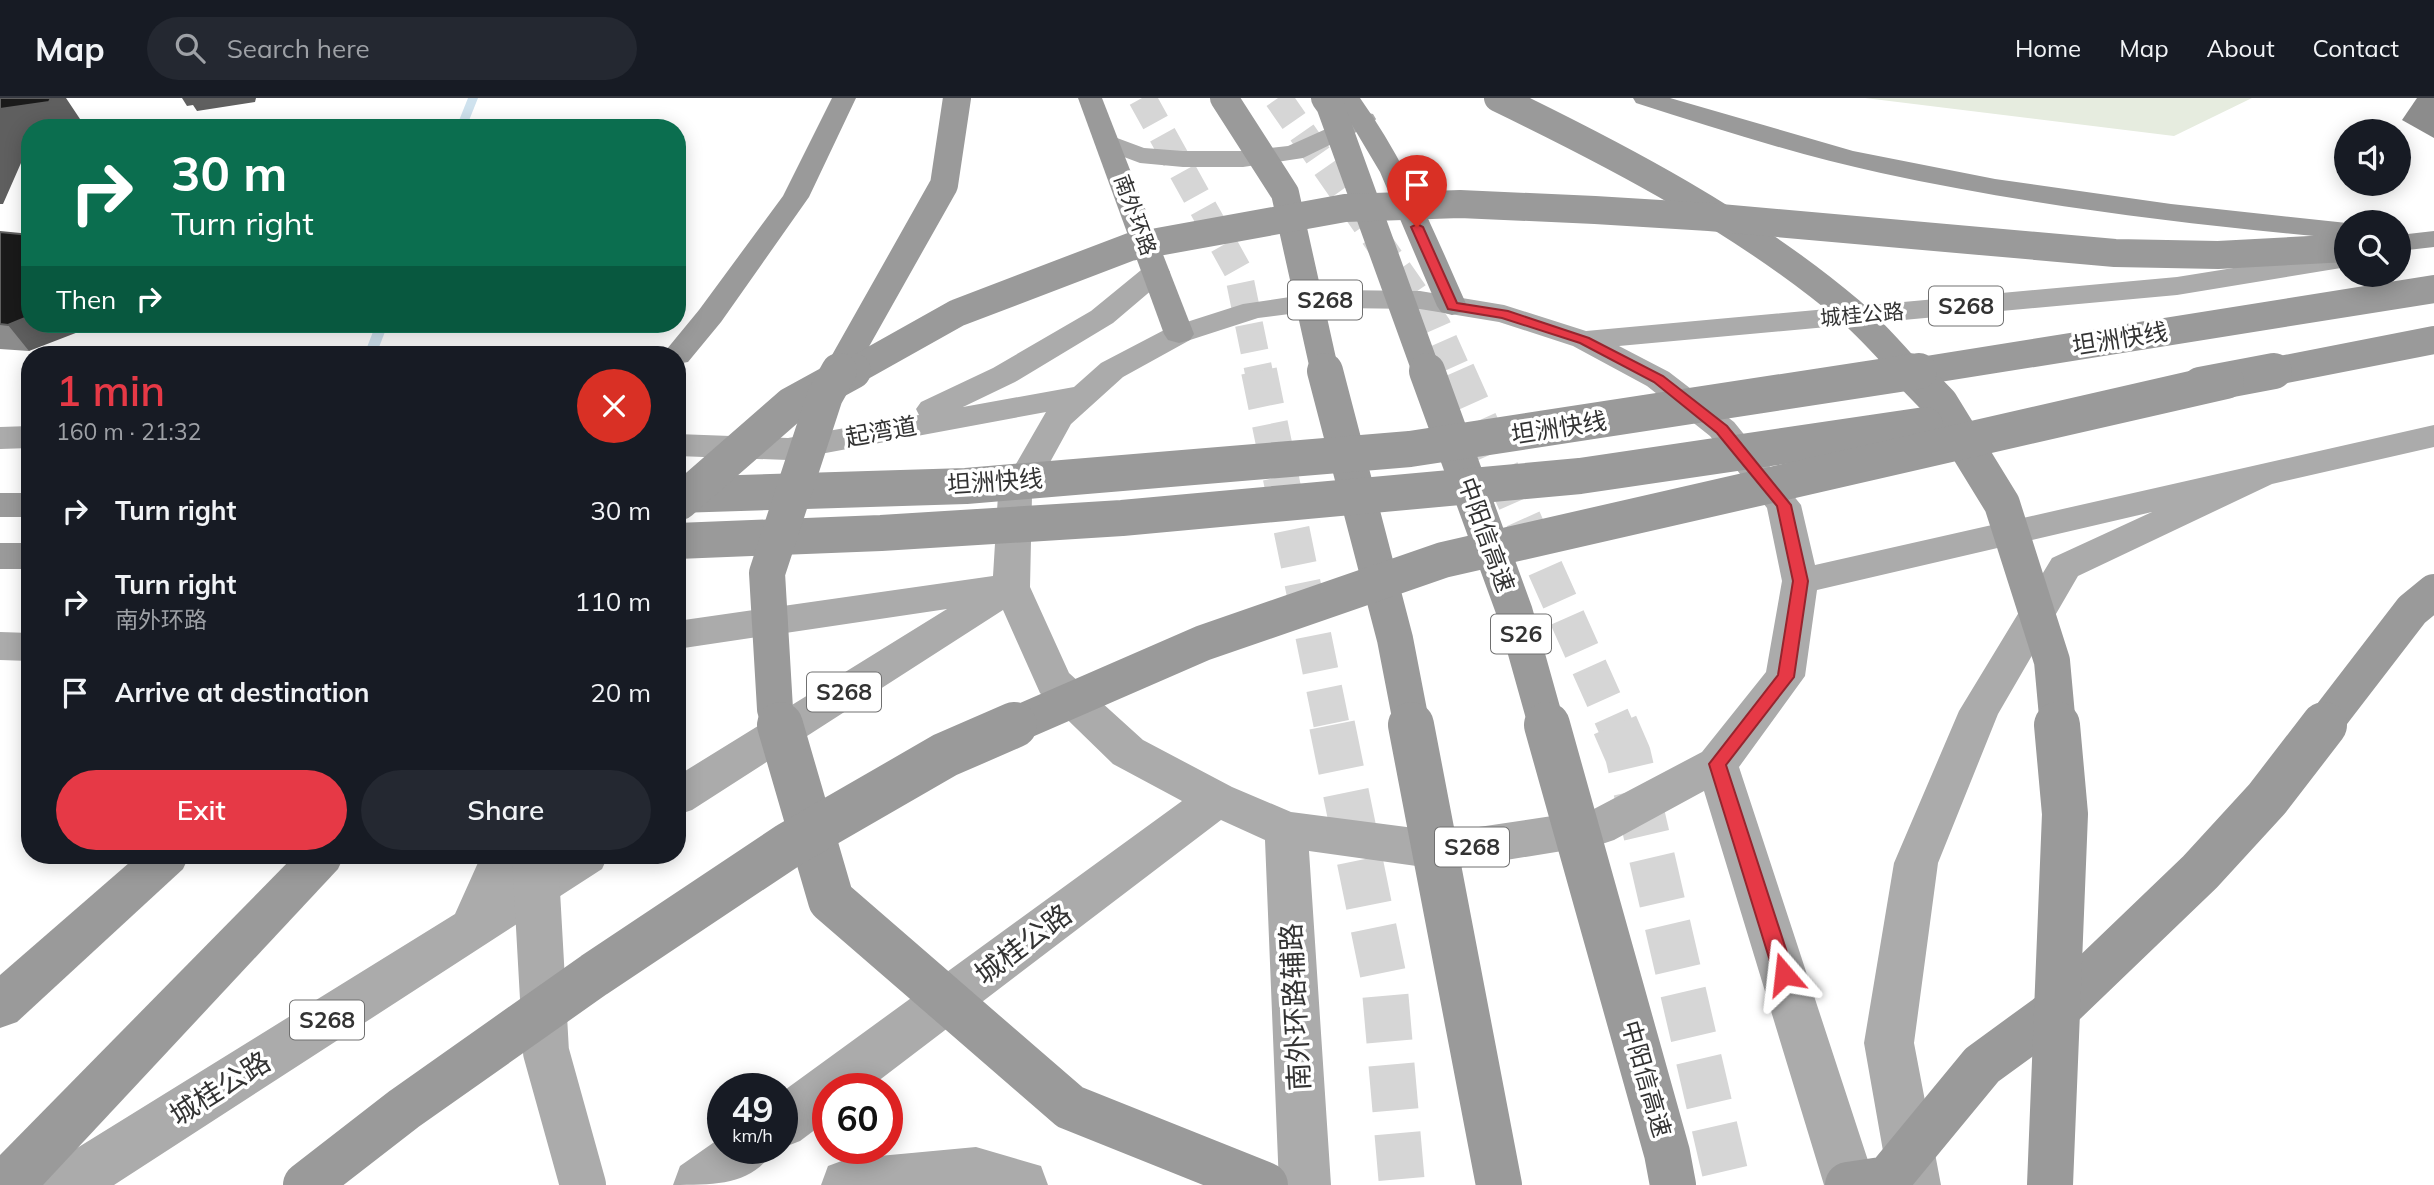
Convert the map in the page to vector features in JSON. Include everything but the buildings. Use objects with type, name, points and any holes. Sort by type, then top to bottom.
[{"type":"highway","points":[[685,346],[710,316],[796,197],[844,98]]},
{"type":"highway","points":[[957,98],[944,185],[825,396],[767,573],[775,709],[831,900],[1070,1107],[1265,1185]]},
{"type":"highway","name":"南外环路","points":[[1090,98],[1179,334]]},
{"type":"highway","points":[[1224,98],[1285,193],[1331,399],[1395,639],[1499,1185]]},
{"type":"highway","name":"中阳信高速","points":[[1325,98],[1330,105],[1515,613],[1667,1153],[1673,1185]]},
{"type":"highway","points":[[1498,98],[1554,125],[1722,221],[1781,257],[1852,313],[1940,403],[2003,504],[2052,661],[2065,814],[2050,1185]]},
{"type":"highway","points":[[1645,98],[1768,136],[1878,164],[1960,180],[2124,208],[2334,230]]},
{"type":"highway","points":[[1356,109],[1402,193],[1452,306]]},
{"type":"highway","points":[[686,497],[791,405],[957,313],[1130,247],[1345,208],[1460,204],[1608,210],[2115,253],[2218,255],[2334,249]]},
{"type":"highway","points":[[2411,238],[2433,241]]},
{"type":"highway","points":[[2411,242],[2433,241]]},
{"type":"highway","name":"坦洲快线","points":[[686,495],[966,486],[1410,449],[1587,424],[2434,289]]},
{"type":"highway","name":"坦洲快线","points":[[686,541],[1122,519],[1580,476],[2226,381],[2434,340]]},
{"type":"highway","points":[[306,1185],[404,1110],[572,991],[789,845],[945,755],[1203,643],[1443,560],[2226,381]]},
{"type":"highway","points":[[0,505],[21,505]]},
{"type":"highway","points":[[0,556],[21,556]]},
{"type":"highway","points":[[1849,1185],[1888,1179],[1982,1065],[2052,1014],[2200,872],[2266,799],[2412,610],[2434,592]]},
{"type":"highway","points":[[0,1006],[158,864]]},
{"type":"highway","points":[[7,1185],[314,864]]},
{"type":"main road","points":[[1109,143],[1140,155],[1183,159],[1243,159],[1294,153],[1356,109]]},
{"type":"main road","points":[[2411,247],[2433,241]]},
{"type":"main road","name":"城桂公路","points":[[1584,340],[2177,286],[2334,260]]},
{"type":"main road","points":[[882,432],[1004,375],[1102,317],[1156,272]]},
{"type":"main road","name":"S268","points":[[1336,299],[1420,300],[1452,306],[1504,314],[1584,340],[1658,379],[1722,429],[1784,505],[1800,581],[1786,677],[1717,764],[1599,827],[1445,851],[1286,830],[1217,799],[1128,752],[1054,682],[1011,587],[1016,495],[1058,418],[1112,370],[1179,334],[1254,310],[1336,299]]},
{"type":"main road","name":"起湾道","points":[[686,445],[788,449],[1083,395]]},
{"type":"main road","points":[[1800,581],[2434,436]]},
{"type":"main road","points":[[0,438],[21,437]]},
{"type":"main road","points":[[686,513],[710,474]]},
{"type":"main road","points":[[1915,1185],[1889,1043],[1916,863],[1979,710],[2064,566],[2263,475]]},
{"type":"main road","points":[[686,634],[1011,587]]},
{"type":"main road","name":"S268","points":[[686,792],[1011,587]]},
{"type":"main road","points":[[0,646],[21,647]]},
{"type":"main road","points":[[1717,764],[1849,1185]]},
{"type":"main road","name":"城桂公路","points":[[849,1073],[1217,799]]},
{"type":"main road","name":"南外环路辅路","points":[[1286,830],[1305,1185]]},
{"type":"main road","points":[[472,929],[500,864]]},
{"type":"main road","points":[[536,864],[546,1052],[583,1185]]},
{"type":"main road","name":"城桂公路","points":[[67,1185],[574,864]]},
{"type":"main road","points":[[699,1185],[727,1164]]},
{"type":"main road","points":[[847,1185],[976,1173],[1022,1185]]},
{"type":"shaded area","points":[[1865,98],[2252,98],[2174,136]]},
{"type":"waterway","points":[[465,119],[473,98]]},
{"type":"waterway","points":[[373,346],[379,333]]},
{"type":"tunnel","points":[[1142,98],[1238,271],[1259,373]]},
{"type":"tunnel","points":[[1278,98],[1437,326],[1458,373]]},
{"type":"tunnel","points":[[1259,371],[1332,727]]},
{"type":"tunnel","points":[[1457,371],[1616,727]]},
{"type":"tunnel","points":[[1332,725],[1384,979],[1402,1185]]},
{"type":"tunnel","points":[[1615,725],[1628,755],[1728,1185]]},
{"type":"route","points":[[1417,227],[1452,306],[1504,314],[1584,340],[1658,379],[1722,429],[1784,505],[1800,581],[1786,677],[1717,764],[1784,974]]}]
